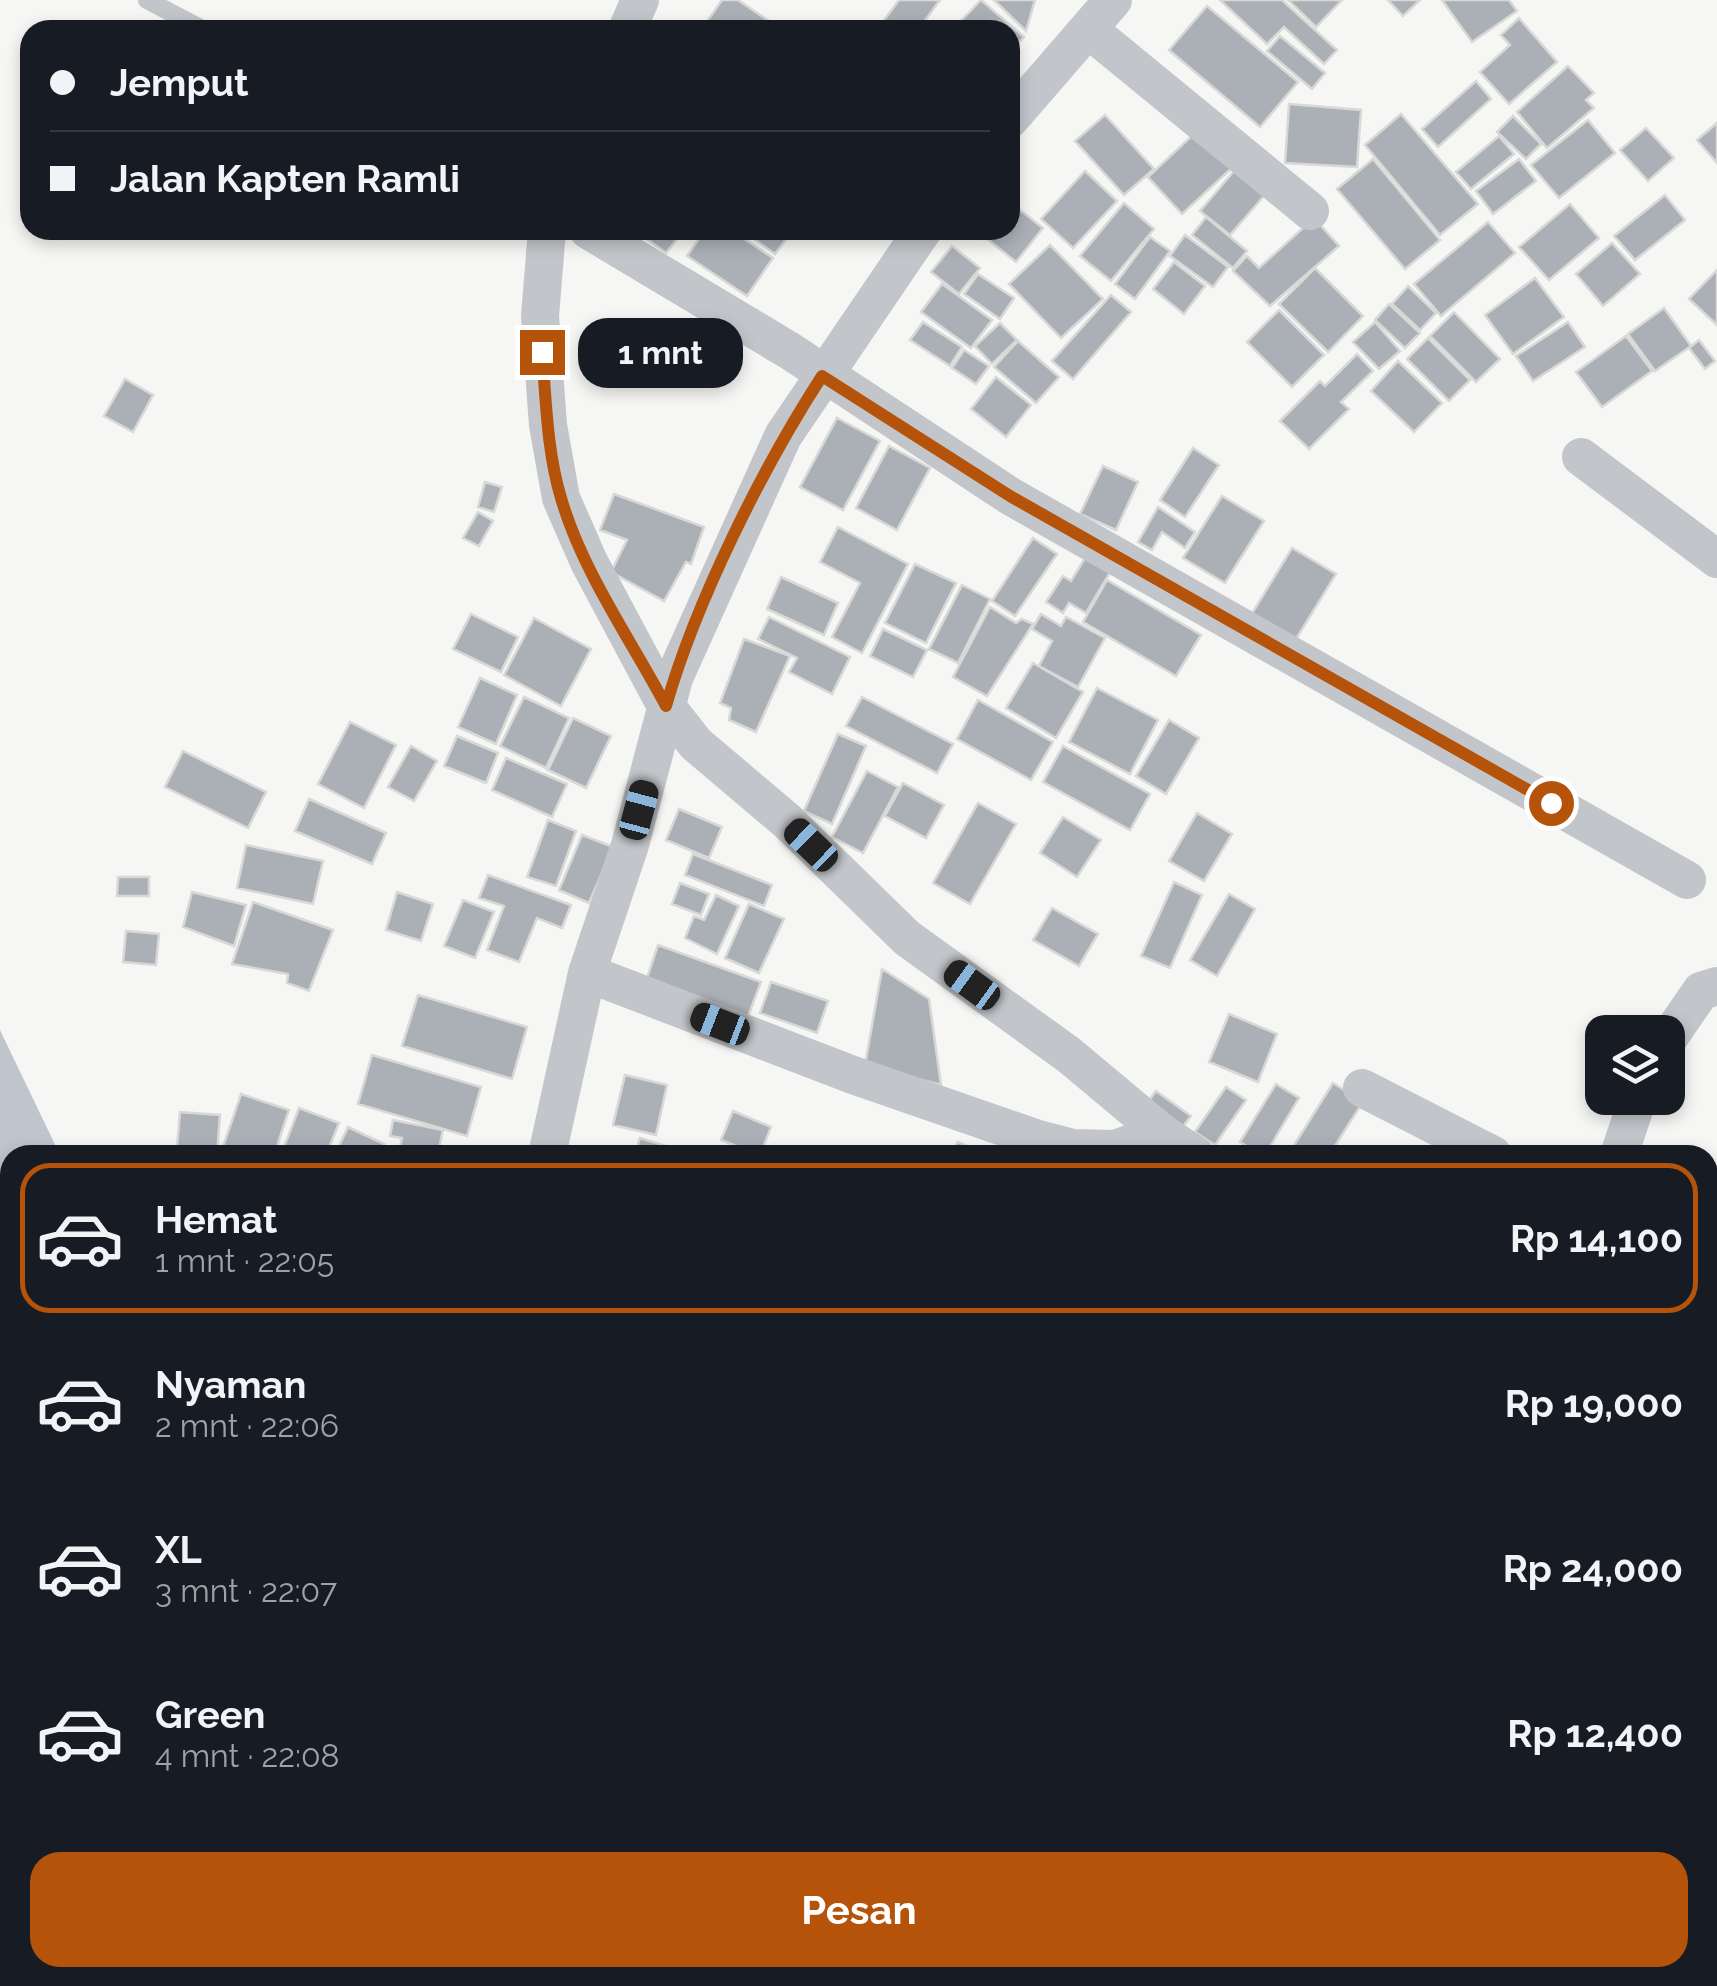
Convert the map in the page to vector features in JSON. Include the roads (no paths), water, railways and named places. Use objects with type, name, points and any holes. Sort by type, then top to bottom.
[{"type":"street","points":[[1020,107],[1113,0]]},
{"type":"street","points":[[1088,29],[1310,211]]},
{"type":"street","points":[[546,240],[540,316],[548,424],[561,498],[589,562],[666,706],[696,744],[787,821],[907,938],[1069,1054],[1180,1145]]},
{"type":"street","points":[[605,240],[790,351],[822,376],[1010,496],[1687,880]]},
{"type":"street","points":[[549,1145],[588,973],[630,844],[666,706],[706,604],[782,436],[915,240]]},
{"type":"street","points":[[1581,457],[1717,559]]},
{"type":"street","points":[[588,973],[853,1075],[1062,1145]]},
{"type":"street","points":[[1684,1015],[1700,992],[1717,986]]},
{"type":"street","points":[[1362,1088],[1473,1145]]},
{"type":"street","points":[[1622,1145],[1632,1115]]},
{"type":"street","points":[[1126,1145],[1161,1132]]},
{"type":"lane","points":[[147,0],[185,20]]}]
